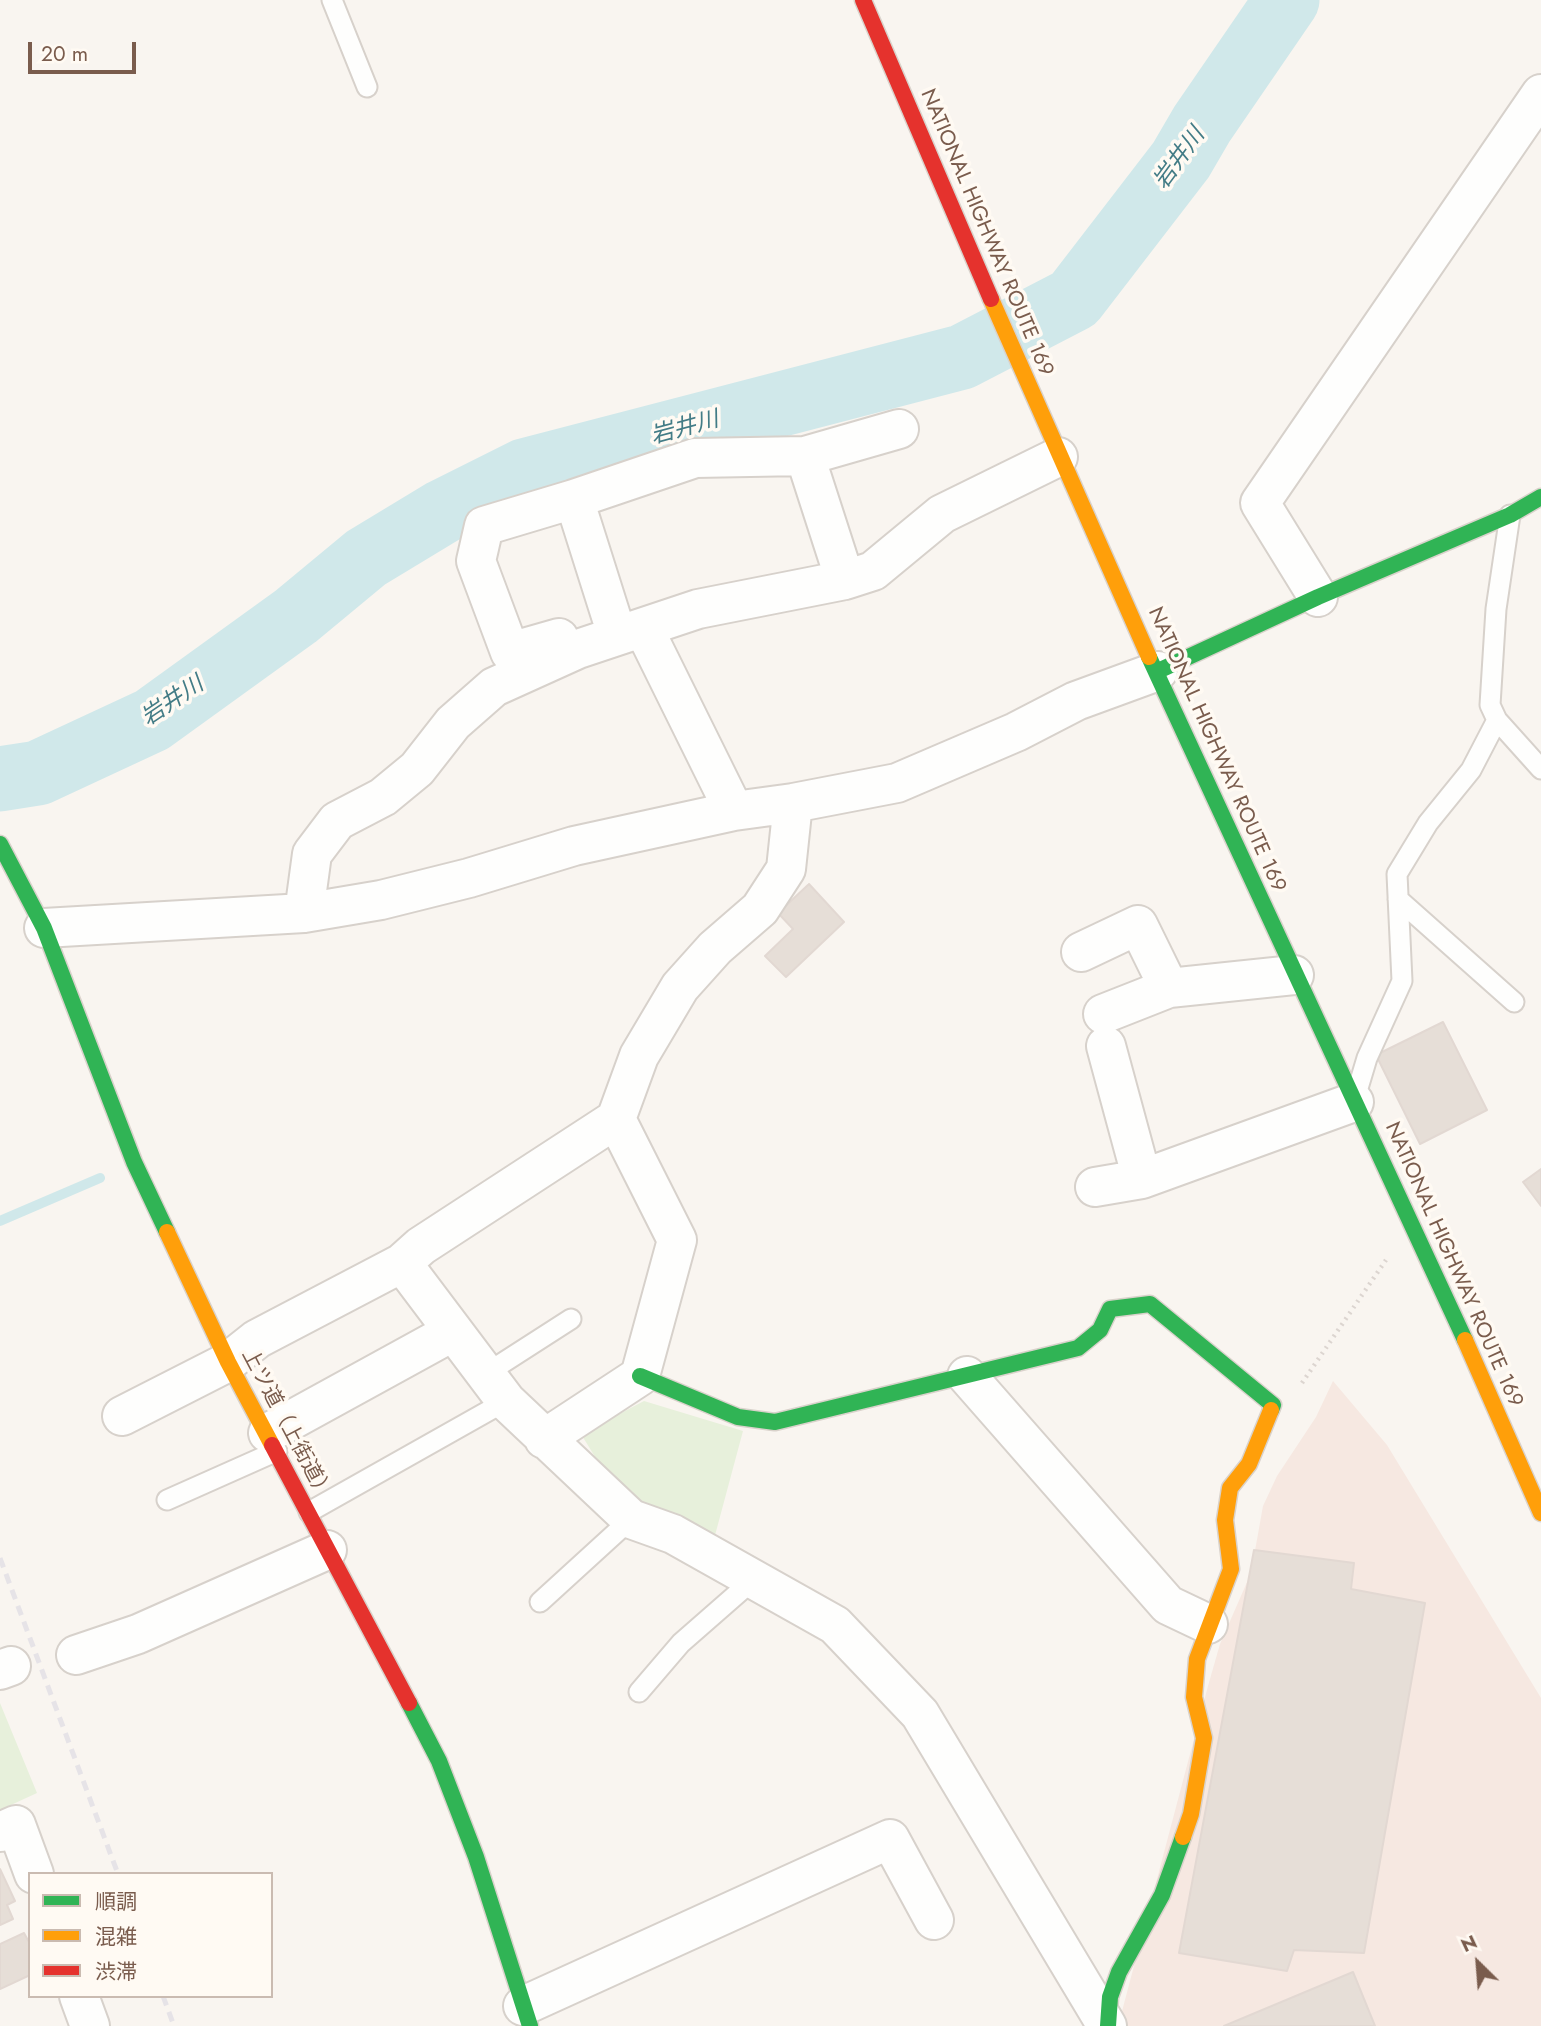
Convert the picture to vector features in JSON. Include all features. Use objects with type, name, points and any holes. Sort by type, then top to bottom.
[{"type":"main road","name":"NATIONAL HIGHWAY ROUTE 169","points":[[863,0],[1058,457],[1158,671],[1294,975],[1413,1222],[1541,1513]]},
{"type":"main road","points":[[1158,671],[1530,503]]},
{"type":"main road","name":"上ツ道（上街道）","points":[[1,847],[44,928],[134,1162],[228,1362],[273,1442],[439,1761],[476,1857],[526,2016]]},
{"type":"main road","points":[[640,1376],[738,1417],[775,1422],[1078,1348],[1100,1330],[1110,1309],[1150,1304],[1273,1405],[1249,1464],[1230,1488],[1224,1520],[1231,1569],[1197,1659],[1194,1697],[1204,1738],[1191,1814],[1162,1895],[1119,1972],[1110,1997],[1107,2026]]},
{"type":"street","points":[[1318,597],[1260,503],[1541,94]]},
{"type":"street","points":[[578,649],[568,635],[510,652],[476,561],[484,526],[695,458],[805,456],[899,429]]},
{"type":"street","points":[[805,456],[845,580]]},
{"type":"street","points":[[304,913],[312,854],[337,821],[383,796],[417,769],[453,723],[494,687],[578,649],[698,609],[845,580],[873,571],[942,514],[1058,457]]},
{"type":"street","points":[[1530,503],[1541,480]]},
{"type":"street","points":[[574,499],[630,632],[733,811]]},
{"type":"street","points":[[44,928],[304,913],[382,900],[469,878],[573,846],[733,811],[793,803],[897,783],[1016,732],[1076,701],[1158,671]]},
{"type":"street","points":[[121,1416],[228,1362],[257,1339],[402,1263],[421,1246],[616,1119],[639,1056],[680,987],[715,948],[760,909],[786,869],[793,803]]},
{"type":"street","points":[[1081,952],[1138,925],[1168,988]]},
{"type":"street","points":[[1142,1179],[1105,1030],[1168,988],[1294,975]]},
{"type":"street","points":[[1095,1187],[1142,1179],[1354,1102]]},
{"type":"street","points":[[544,1438],[640,1376],[677,1240],[616,1119]]},
{"type":"street","points":[[402,1263],[496,1387],[544,1438],[631,1519],[673,1534],[835,1625],[919,1714],[1107,2026]]},
{"type":"street","points":[[273,1442],[452,1332]]},
{"type":"street","points":[[967,1376],[1168,1605],[1208,1624]]},
{"type":"street","points":[[76,1656],[138,1633],[327,1550]]},
{"type":"street","points":[[0,1832],[16,1825],[33,1872]]},
{"type":"street","points":[[526,2016],[890,1839],[934,1920]]},
{"type":"street","points":[[80,1998],[90,2026]]},
{"type":"lane","points":[[332,0],[367,87]]},
{"type":"lane","points":[[1530,503],[1496,609],[1490,705],[1497,720],[1541,769]]},
{"type":"lane","points":[[1354,1102],[1367,1058],[1402,981],[1397,874],[1428,823],[1471,770],[1497,720]]},
{"type":"lane","points":[[1398,899],[1514,1002]]},
{"type":"lane","points":[[309,1512],[496,1387],[571,1319]]},
{"type":"lane","points":[[167,1500],[273,1442]]},
{"type":"lane","points":[[540,1602],[631,1519]]},
{"type":"lane","points":[[639,1692],[681,1643],[753,1580]]},
{"type":"path","points":[[1273,1405],[1287,1404],[1413,1222]]},
{"type":"shaded area","points":[[1333,1381],[1387,1445],[1541,1698],[1541,2026],[1125,2026],[1121,2015],[1208,1686],[1220,1644],[1251,1573],[1263,1506],[1277,1476],[1316,1417]]},
{"type":"green space","points":[[644,1401],[743,1431],[714,1539],[619,1496],[581,1434]]},
{"type":"green space","points":[[0,1703],[37,1793],[0,1810]]},
{"type":"building","points":[[809,884],[844,922],[786,977],[765,956],[793,929],[778,913]]},
{"type":"building","points":[[1443,1022],[1487,1110],[1420,1144],[1376,1055]]},
{"type":"building","points":[[1541,1169],[1541,1206],[1523,1182]]},
{"type":"building","points":[[1254,1550],[1354,1563],[1351,1589],[1425,1603],[1364,1953],[1294,1950],[1287,1971],[1179,1953]]},
{"type":"building","points":[[0,1869],[15,1901],[7,1905],[13,1919],[0,1925]]},
{"type":"building","points":[[24,1933],[28,1940],[28,1976],[0,1989],[0,1944]]},
{"type":"building","points":[[1353,1972],[1375,2026],[1224,2026]]},
{"type":"waterway","name":"岩井川","points":[[0,779],[38,773],[152,720],[296,616],[366,558],[442,512],[524,471],[962,357],[1074,299],[1181,160],[1202,124],[1287,0]]},
{"type":"waterway","points":[[0,1221],[100,1178]]},
{"type":"railway","points":[[0,1558],[117,1872]]},
{"type":"railway","points":[[164,1998],[174,2026]]},
{"type":"traffic: fast","points":[[1158,671],[1318,597],[1510,515],[1541,497]]},
{"type":"traffic: fast","points":[[1149,657],[1465,1340]]},
{"type":"traffic: fast","points":[[0,844],[44,928],[134,1162],[167,1232]]},
{"type":"traffic: fast","points":[[640,1376],[738,1417],[775,1422],[1078,1348],[1100,1330],[1110,1309],[1150,1304],[1273,1405],[1271,1410]]},
{"type":"traffic: fast","points":[[409,1703],[439,1761],[476,1857],[530,2026]]},
{"type":"traffic: fast","points":[[1108,2026],[1110,1997],[1119,1972],[1162,1895],[1183,1837]]},
{"type":"traffic: slow","points":[[991,299],[1149,657]]},
{"type":"traffic: slow","points":[[167,1232],[228,1362],[272,1445]]},
{"type":"traffic: slow","points":[[1465,1340],[1541,1513]]},
{"type":"traffic: slow","points":[[1183,1837],[1191,1814],[1204,1738],[1194,1697],[1197,1659],[1231,1569],[1225,1520],[1230,1488],[1249,1464],[1271,1410]]},
{"type":"traffic: jam","points":[[863,0],[991,299]]},
{"type":"traffic: jam","points":[[272,1445],[409,1703]]}]
